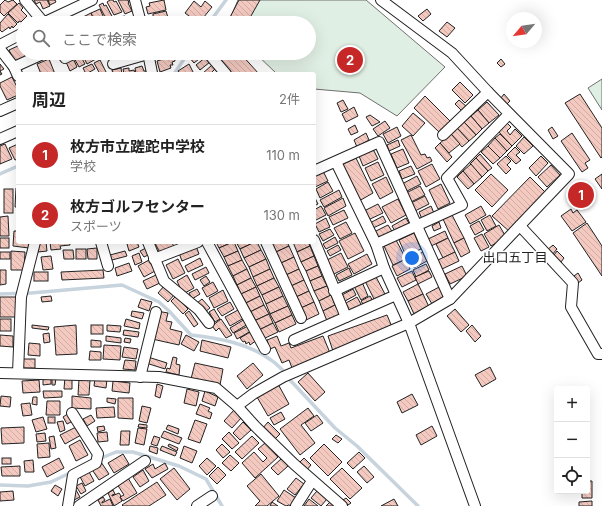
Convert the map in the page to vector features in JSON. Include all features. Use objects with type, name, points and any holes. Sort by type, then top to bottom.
[{"type":"street","points":[[25,0],[38,16]]},
{"type":"street","points":[[59,16],[92,0]]},
{"type":"street","points":[[135,0],[138,16]]},
{"type":"street","points":[[237,406],[253,394],[283,377],[409,323],[450,300],[569,174],[509,114],[452,53],[381,0]]},
{"type":"street","points":[[0,45],[16,37]]},
{"type":"street","points":[[0,49],[16,72],[34,60]]},
{"type":"street","points":[[113,64],[126,60]]},
{"type":"street","points":[[149,60],[152,72]]},
{"type":"street","points":[[214,60],[224,72]]},
{"type":"street","points":[[443,135],[488,92]]},
{"type":"street","points":[[0,111],[16,104]]},
{"type":"street","points":[[376,244],[462,205],[447,178],[509,114]]},
{"type":"street","points":[[0,139],[16,132]]},
{"type":"street","points":[[316,170],[379,142],[450,300]]},
{"type":"street","points":[[336,162],[376,244],[384,268],[409,323],[475,506]]},
{"type":"street","points":[[520,226],[573,283],[571,307],[598,354],[602,354]]},
{"type":"street","points":[[18,373],[21,297],[35,244]]},
{"type":"street","points":[[101,244],[108,266]]},
{"type":"street","points":[[149,244],[164,282],[199,310],[209,323]]},
{"type":"street","points":[[154,260],[193,244]]},
{"type":"street","points":[[208,244],[266,349]]},
{"type":"street","points":[[267,244],[300,318]]},
{"type":"street","points":[[316,244],[346,317]]},
{"type":"street","points":[[334,291],[384,268]]},
{"type":"street","points":[[294,340],[396,295]]},
{"type":"street","points":[[140,377],[156,312]]},
{"type":"street","points":[[0,373],[74,374],[159,378],[216,388],[237,406],[255,426],[312,481],[342,506]]},
{"type":"street","points":[[68,506],[73,475],[96,463],[98,454],[72,413]]},
{"type":"street","points":[[79,506],[145,461]]},
{"type":"street","points":[[296,506],[312,481]]},
{"type":"street","points":[[197,506],[212,496]]},
{"type":"green space","points":[[238,0],[366,0],[445,67],[397,116],[360,93],[316,89],[316,72],[275,72],[262,60],[316,60],[316,16],[231,16]]},
{"type":"green space","points":[[602,79],[602,110],[588,88]]},
{"type":"building","points":[[5,0],[8,2],[13,0],[17,4],[4,16],[0,12],[0,5]]},
{"type":"building","points":[[34,0],[47,0],[50,6],[43,9],[40,2],[36,4]]},
{"type":"building","points":[[48,0],[55,0],[56,2],[50,5]]},
{"type":"building","points":[[113,0],[114,2],[116,1],[122,12],[114,15],[107,2]]},
{"type":"building","points":[[118,0],[128,0],[132,11],[125,14]]},
{"type":"building","points":[[164,0],[166,10],[148,14],[146,7],[150,6],[149,3]]},
{"type":"building","points":[[239,0],[260,0],[251,16],[231,16]]},
{"type":"building","points":[[194,1],[201,7],[205,1],[212,7],[205,16],[189,16],[185,13]]},
{"type":"building","points":[[19,3],[23,8],[21,10],[27,16],[16,16],[16,21],[8,13]]},
{"type":"building","points":[[103,3],[104,6],[106,5],[112,16],[104,16],[99,5]]},
{"type":"building","points":[[100,9],[103,16],[92,16],[91,13]]},
{"type":"building","points":[[427,9],[431,14],[423,21],[418,16]]},
{"type":"building","points":[[166,11],[168,16],[153,16],[153,14]]},
{"type":"building","points":[[91,13],[92,16],[85,16]]},
{"type":"building","points":[[8,14],[16,23],[16,25],[13,28],[12,26],[10,29],[9,27],[2,32],[0,30],[0,23]]},
{"type":"building","points":[[447,22],[455,28],[447,37],[439,31]]},
{"type":"building","points":[[16,47],[16,60],[22,60],[15,63],[9,50]]},
{"type":"building","points":[[501,59],[505,64],[501,67],[497,63]]},
{"type":"building","points":[[49,60],[54,72],[40,72],[37,64]]},
{"type":"building","points":[[74,60],[77,67],[70,71],[66,62]]},
{"type":"building","points":[[75,60],[83,60],[85,64],[79,67]]},
{"type":"building","points":[[85,60],[94,60],[87,64]]},
{"type":"building","points":[[100,60],[106,72],[99,72],[94,63]]},
{"type":"building","points":[[202,60],[208,60],[210,62],[200,70],[196,65]]},
{"type":"building","points":[[220,60],[246,60],[257,72],[231,72]]},
{"type":"building","points":[[157,61],[175,61],[172,62],[173,65],[170,65],[171,68],[160,72]]},
{"type":"building","points":[[0,64],[4,69],[0,71]]},
{"type":"building","points":[[92,64],[95,69],[90,72],[85,72],[83,68]]},
{"type":"building","points":[[189,64],[193,72],[179,72]]},
{"type":"building","points":[[212,65],[215,69],[212,72],[204,72]]},
{"type":"building","points":[[142,66],[144,71],[146,72],[136,72],[135,68]]},
{"type":"building","points":[[121,68],[122,72],[112,72],[112,70]]},
{"type":"building","points":[[129,68],[129,71],[134,70],[134,72],[124,72],[123,69]]},
{"type":"building","points":[[12,77],[16,85],[16,96],[7,100],[0,83]]},
{"type":"building","points":[[460,82],[473,95],[465,103],[452,90]]},
{"type":"building","points":[[504,94],[510,101],[507,104],[501,98]]},
{"type":"building","points":[[580,94],[602,128],[601,158],[565,103]]},
{"type":"building","points":[[425,96],[450,121],[439,132],[414,108]]},
{"type":"building","points":[[343,100],[348,109],[341,112],[337,103]]},
{"type":"building","points":[[459,100],[467,107],[463,112],[455,104]]},
{"type":"building","points":[[487,102],[499,115],[489,123],[478,110]]},
{"type":"building","points":[[354,107],[358,116],[346,122],[342,114]]},
{"type":"building","points":[[478,110],[489,123],[482,129],[471,116]]},
{"type":"building","points":[[413,113],[425,123],[413,136],[402,126]]},
{"type":"building","points":[[370,115],[380,122],[372,126],[366,117]]},
{"type":"building","points":[[471,116],[482,129],[476,135],[464,122]]},
{"type":"building","points":[[385,121],[390,128],[378,136],[373,129]]},
{"type":"building","points":[[464,122],[476,135],[469,141],[457,128]]},
{"type":"building","points":[[507,123],[511,127],[507,131],[510,135],[515,129],[522,136],[512,146],[498,131]]},
{"type":"building","points":[[355,125],[358,132],[351,135],[348,129]]},
{"type":"building","points":[[397,127],[401,136],[388,143],[383,134]]},
{"type":"building","points":[[552,127],[558,136],[553,139],[548,130]]},
{"type":"building","points":[[457,128],[469,141],[462,147],[451,134]]},
{"type":"building","points":[[366,133],[369,140],[357,147],[354,140]]},
{"type":"building","points":[[572,133],[590,160],[585,163],[588,168],[582,172],[561,141]]},
{"type":"building","points":[[451,134],[460,144],[449,153],[440,143]]},
{"type":"building","points":[[500,134],[512,146],[507,151],[495,138]]},
{"type":"building","points":[[411,135],[421,155],[425,154],[427,158],[430,157],[432,161],[417,169],[401,140]]},
{"type":"building","points":[[524,137],[533,146],[524,154],[516,146]]},
{"type":"building","points":[[495,138],[507,151],[500,158],[488,146]]},
{"type":"building","points":[[398,140],[400,146],[389,151],[387,145]]},
{"type":"building","points":[[440,143],[452,157],[447,162],[435,148]]},
{"type":"building","points":[[5,144],[12,159],[0,164],[0,146]]},
{"type":"building","points":[[16,145],[16,160],[15,160],[9,148]]},
{"type":"building","points":[[488,146],[500,158],[493,164],[481,152]]},
{"type":"building","points":[[515,147],[520,152],[516,155],[521,160],[516,164],[507,155]]},
{"type":"building","points":[[373,149],[378,159],[363,166],[359,156]]},
{"type":"building","points":[[403,149],[409,163],[397,168],[391,154]]},
{"type":"building","points":[[480,154],[492,168],[488,171],[476,158]]},
{"type":"building","points":[[506,156],[511,161],[507,165],[511,169],[506,174],[497,164]]},
{"type":"building","points":[[541,156],[548,163],[536,176],[529,168]]},
{"type":"building","points":[[356,158],[373,193],[359,201],[341,165]]},
{"type":"building","points":[[476,158],[488,171],[482,177],[470,164]]},
{"type":"building","points":[[378,162],[384,175],[371,181],[365,168]]},
{"type":"building","points":[[432,164],[440,179],[426,187],[418,171]]},
{"type":"building","points":[[471,164],[482,177],[474,184],[463,171]]},
{"type":"building","points":[[551,165],[560,175],[547,187],[538,177]]},
{"type":"building","points":[[411,166],[415,174],[402,179],[399,171]]},
{"type":"building","points":[[323,171],[328,181],[316,187],[316,175]]},
{"type":"building","points":[[463,171],[474,184],[468,189],[457,177]]},
{"type":"building","points":[[491,174],[508,190],[492,207],[475,190]]},
{"type":"building","points":[[602,174],[602,189],[595,179]]},
{"type":"building","points":[[417,176],[421,184],[405,192],[402,184]]},
{"type":"building","points":[[386,177],[393,192],[380,199],[372,184]]},
{"type":"building","points":[[530,177],[547,194],[510,232],[492,216]]},
{"type":"building","points":[[328,182],[333,191],[320,198],[316,189]]},
{"type":"building","points":[[441,184],[450,203],[438,209],[429,190]]},
{"type":"building","points":[[420,186],[425,195],[411,202],[406,193]]},
{"type":"building","points":[[4,189],[13,189],[13,213],[4,213]]},
{"type":"building","points":[[339,190],[342,197],[324,207],[320,200]]},
{"type":"building","points":[[425,196],[429,204],[415,211],[411,203]]},
{"type":"building","points":[[343,198],[346,206],[328,216],[324,208]]},
{"type":"building","points":[[398,199],[406,215],[391,223],[382,207]]},
{"type":"building","points":[[378,204],[383,213],[368,220],[364,211]]},
{"type":"building","points":[[321,206],[326,215],[316,220],[316,209]]},
{"type":"building","points":[[431,206],[434,213],[422,219],[419,212]]},
{"type":"building","points":[[481,206],[486,215],[470,224],[465,215]]},
{"type":"building","points":[[571,209],[573,213],[577,210],[586,222],[572,231],[561,216]]},
{"type":"building","points":[[344,210],[348,218],[333,225],[329,217]]},
{"type":"building","points":[[452,215],[464,238],[454,243],[443,219]]},
{"type":"building","points":[[490,215],[496,226],[487,231],[481,220]]},
{"type":"building","points":[[8,216],[9,236],[0,236],[0,217]]},
{"type":"building","points":[[383,216],[386,222],[373,228],[370,223]]},
{"type":"building","points":[[326,218],[330,227],[319,232],[316,223]]},
{"type":"building","points":[[406,218],[410,225],[396,233],[392,226]]},
{"type":"building","points":[[479,221],[484,230],[475,235],[470,226]]},
{"type":"building","points":[[346,222],[352,233],[340,239],[334,228]]},
{"type":"building","points":[[439,222],[441,228],[434,231],[432,226]]},
{"type":"building","points":[[587,223],[602,246],[602,276],[573,233]]},
{"type":"building","points":[[388,225],[393,233],[379,241],[374,232]]},
{"type":"building","points":[[499,225],[506,237],[491,246],[484,234]]},
{"type":"building","points":[[330,229],[334,235],[323,241],[319,234]]},
{"type":"building","points":[[14,231],[16,231],[16,244],[29,244],[29,248],[13,246]]},
{"type":"building","points":[[445,231],[448,238],[431,246],[428,239]]},
{"type":"building","points":[[355,233],[364,251],[348,259],[339,241]]},
{"type":"building","points":[[414,233],[421,249],[406,256],[399,240]]},
{"type":"building","points":[[482,234],[489,247],[481,251],[474,238]]},
{"type":"building","points":[[335,237],[338,243],[326,249],[323,244]]},
{"type":"building","points":[[0,238],[9,238],[9,248],[0,248]]},
{"type":"building","points":[[448,238],[455,252],[443,258],[436,244]]},
{"type":"building","points":[[464,238],[470,252],[461,257],[454,243]]},
{"type":"building","points":[[396,240],[406,259],[393,265],[384,246]]},
{"type":"building","points":[[37,244],[46,244],[47,251],[38,252]]},
{"type":"building","points":[[50,244],[70,245],[60,246],[61,249],[51,250]]},
{"type":"building","points":[[127,244],[138,244],[139,247],[129,251]]},
{"type":"building","points":[[156,244],[172,244],[174,246],[160,253]]},
{"type":"building","points":[[217,244],[228,244],[219,248]]},
{"type":"building","points":[[228,244],[235,244],[238,251],[224,257],[219,248]]},
{"type":"building","points":[[237,244],[251,244],[240,249]]},
{"type":"building","points":[[251,244],[258,244],[261,250],[244,258],[240,249]]},
{"type":"building","points":[[272,244],[288,244],[289,246],[276,252]]},
{"type":"building","points":[[294,244],[309,244],[310,246],[297,252]]},
{"type":"building","points":[[338,245],[341,250],[330,256],[327,251]]},
{"type":"building","points":[[553,245],[557,249],[552,255],[547,250]]},
{"type":"building","points":[[196,246],[199,254],[182,261],[179,253]]},
{"type":"building","points":[[289,246],[294,257],[281,263],[276,252]]},
{"type":"building","points":[[310,246],[314,256],[301,262],[297,252]]},
{"type":"building","points":[[97,248],[97,259],[88,259],[87,249]]},
{"type":"building","points":[[146,248],[150,254],[144,257],[140,251]]},
{"type":"building","points":[[76,249],[86,249],[86,259],[76,259]]},
{"type":"building","points":[[63,250],[73,250],[74,259],[64,259]]},
{"type":"building","points":[[261,250],[266,259],[249,267],[244,258]]},
{"type":"building","points":[[11,251],[25,252],[24,270],[11,270]]},
{"type":"building","points":[[125,251],[127,256],[112,260],[110,255]]},
{"type":"building","points":[[238,251],[242,260],[228,266],[224,257]]},
{"type":"building","points":[[557,251],[564,258],[561,262],[554,255]]},
{"type":"building","points":[[0,252],[10,252],[10,259],[0,259]]},
{"type":"building","points":[[423,252],[427,261],[414,268],[409,259]]},
{"type":"building","points":[[455,252],[459,261],[442,269],[438,260]]},
{"type":"building","points":[[139,253],[142,262],[135,265],[132,256]]},
{"type":"building","points":[[341,253],[348,267],[334,274],[327,260]]},
{"type":"building","points":[[367,254],[372,264],[354,274],[348,264]]},
{"type":"building","points":[[51,256],[53,269],[43,270],[41,257]]},
{"type":"building","points":[[314,256],[318,266],[306,271],[301,262]]},
{"type":"building","points":[[294,257],[299,269],[286,275],[281,263]]},
{"type":"building","points":[[200,258],[203,265],[188,272],[185,266]]},
{"type":"building","points":[[178,259],[185,273],[173,279],[166,265]]},
{"type":"building","points":[[266,259],[270,269],[253,277],[249,267]]},
{"type":"building","points":[[406,259],[410,269],[397,276],[392,266]]},
{"type":"building","points":[[149,260],[155,271],[144,277],[138,266]]},
{"type":"building","points":[[242,260],[247,269],[233,276],[228,266]]},
{"type":"building","points":[[129,263],[132,271],[117,276],[115,268]]},
{"type":"building","points":[[426,264],[429,270],[416,277],[413,270]]},
{"type":"building","points":[[318,266],[322,276],[310,281],[306,271]]},
{"type":"building","points":[[462,266],[467,276],[450,284],[445,274]]},
{"type":"building","points":[[206,267],[209,273],[195,280],[192,274]]},
{"type":"building","points":[[349,268],[352,275],[339,281],[336,275]]},
{"type":"building","points":[[247,269],[251,278],[237,285],[233,276]]},
{"type":"building","points":[[270,269],[274,278],[257,286],[253,277]]},
{"type":"building","points":[[299,269],[304,280],[291,286],[286,275]]},
{"type":"building","points":[[0,270],[6,270],[6,284],[0,285]]},
{"type":"building","points":[[103,270],[104,278],[62,280],[61,272]]},
{"type":"building","points":[[412,271],[416,280],[402,287],[397,278]]},
{"type":"building","points":[[429,271],[432,277],[418,284],[415,277]]},
{"type":"building","points":[[34,272],[48,272],[48,281],[34,281]]},
{"type":"building","points":[[578,273],[582,280],[578,283],[574,276]]},
{"type":"building","points":[[156,275],[160,283],[147,289],[143,281]]},
{"type":"building","points":[[187,275],[194,288],[183,294],[177,281]]},
{"type":"building","points":[[375,275],[386,296],[375,301],[365,281]]},
{"type":"building","points":[[206,276],[210,282],[204,286],[200,280]]},
{"type":"building","points":[[322,276],[327,286],[314,291],[310,281]]},
{"type":"building","points":[[251,278],[256,287],[241,294],[237,285]]},
{"type":"building","points":[[274,278],[279,287],[262,295],[257,286]]},
{"type":"building","points":[[304,280],[309,291],[296,297],[291,286]]},
{"type":"building","points":[[213,282],[218,291],[207,297],[202,288]]},
{"type":"building","points":[[362,282],[368,296],[361,300],[354,286]]},
{"type":"building","points":[[418,284],[423,294],[408,301],[403,292]]},
{"type":"building","points":[[164,286],[174,295],[168,302],[158,293]]},
{"type":"building","points":[[327,286],[331,295],[319,301],[314,291]]},
{"type":"building","points":[[441,286],[446,296],[432,304],[426,294]]},
{"type":"building","points":[[256,287],[260,296],[246,303],[241,294]]},
{"type":"building","points":[[279,287],[283,296],[266,304],[262,295]]},
{"type":"building","points":[[197,289],[200,294],[192,299],[189,293]]},
{"type":"building","points":[[353,289],[356,295],[345,301],[342,295]]},
{"type":"building","points":[[223,290],[228,301],[214,308],[209,298]]},
{"type":"building","points":[[309,291],[314,302],[301,308],[296,297]]},
{"type":"building","points":[[423,294],[429,307],[414,314],[408,301]]},
{"type":"building","points":[[331,295],[335,305],[323,311],[319,301]]},
{"type":"building","points":[[51,296],[52,301],[42,302],[41,297]]},
{"type":"building","points":[[176,296],[188,309],[183,314],[171,301]]},
{"type":"building","points":[[260,296],[264,305],[250,312],[246,303]]},
{"type":"building","points":[[283,296],[288,306],[270,314],[266,304]]},
{"type":"building","points":[[370,296],[373,301],[364,306],[361,301]]},
{"type":"building","points":[[0,297],[18,297],[17,317],[0,317]]},
{"type":"building","points":[[357,297],[362,306],[350,312],[346,303]]},
{"type":"building","points":[[141,299],[152,302],[149,311],[138,307]]},
{"type":"building","points":[[202,299],[210,308],[205,312],[197,303]]},
{"type":"building","points":[[230,302],[234,309],[222,316],[217,309]]},
{"type":"building","points":[[314,302],[319,314],[306,320],[301,308]]},
{"type":"building","points":[[264,305],[269,314],[254,321],[250,312]]},
{"type":"building","points":[[335,305],[340,315],[327,321],[323,311]]},
{"type":"building","points":[[288,306],[292,315],[275,323],[270,314]]},
{"type":"building","points":[[214,309],[220,319],[215,322],[209,312]]},
{"type":"building","points":[[455,309],[469,325],[461,332],[447,316]]},
{"type":"building","points":[[238,310],[244,318],[230,326],[225,317]]},
{"type":"building","points":[[132,311],[144,313],[142,319],[131,316]]},
{"type":"building","points":[[157,311],[168,313],[166,321],[172,322],[170,329],[182,332],[179,345],[152,339]]},
{"type":"building","points":[[189,311],[198,324],[194,327],[185,314]]},
{"type":"building","points":[[269,314],[273,323],[259,330],[254,321]]},
{"type":"building","points":[[292,315],[296,324],[279,332],[275,323]]},
{"type":"building","points":[[387,315],[392,327],[333,351],[328,336]]},
{"type":"building","points":[[0,319],[11,319],[11,331],[0,331]]},
{"type":"building","points":[[126,319],[140,323],[139,329],[124,326]]},
{"type":"building","points":[[221,319],[232,335],[226,338],[219,328],[216,331],[212,326]]},
{"type":"building","points":[[245,319],[248,324],[233,333],[230,328]]},
{"type":"building","points":[[273,323],[278,332],[263,339],[259,330]]},
{"type":"building","points":[[32,325],[49,327],[48,330],[32,328]]},
{"type":"building","points":[[76,325],[77,354],[56,355],[54,327]]},
{"type":"building","points":[[91,325],[103,325],[103,334],[91,334]]},
{"type":"building","points":[[107,325],[121,326],[120,332],[107,331]]},
{"type":"building","points":[[472,325],[481,336],[475,342],[466,331]]},
{"type":"building","points":[[248,326],[251,331],[237,339],[234,333]]},
{"type":"building","points":[[124,330],[139,332],[138,337],[123,335]]},
{"type":"building","points":[[252,331],[257,340],[250,345],[249,342],[246,344],[245,341],[243,342],[240,338]]},
{"type":"building","points":[[49,333],[50,342],[44,343],[43,334]]},
{"type":"building","points":[[0,335],[13,336],[13,347],[0,346]]},
{"type":"building","points":[[186,335],[199,342],[194,351],[181,344]]},
{"type":"building","points":[[106,336],[121,338],[121,343],[106,341]]},
{"type":"building","points":[[277,336],[281,346],[289,343],[291,348],[323,336],[330,353],[292,368],[289,360],[282,363],[275,347],[270,349],[267,340]]},
{"type":"building","points":[[125,338],[131,339],[130,343],[124,342]]},
{"type":"building","points":[[91,340],[101,341],[101,347],[91,347]]},
{"type":"building","points":[[202,340],[231,347],[228,358],[200,351]]},
{"type":"building","points":[[29,343],[40,344],[40,356],[28,355]]},
{"type":"building","points":[[104,345],[121,346],[120,360],[103,359]]},
{"type":"building","points":[[124,347],[138,349],[136,359],[122,357]]},
{"type":"building","points":[[90,351],[101,352],[101,360],[89,360]]},
{"type":"building","points":[[148,357],[167,363],[165,369],[146,363]]},
{"type":"building","points":[[173,357],[177,358],[176,364],[180,365],[179,375],[166,372],[167,368],[170,369]]},
{"type":"building","points":[[21,359],[35,359],[35,368],[21,368]]},
{"type":"building","points":[[125,360],[136,361],[135,370],[123,369]]},
{"type":"building","points":[[195,363],[223,369],[220,385],[191,379]]},
{"type":"building","points":[[253,363],[263,375],[247,389],[237,376]]},
{"type":"building","points":[[490,367],[496,379],[482,387],[475,375]]},
{"type":"building","points":[[308,373],[325,392],[315,401],[298,382]]},
{"type":"building","points":[[51,377],[51,384],[43,385],[43,378]]},
{"type":"building","points":[[65,377],[72,377],[72,389],[64,389]]},
{"type":"building","points":[[52,378],[56,378],[55,385],[52,385]]},
{"type":"building","points":[[95,378],[107,379],[106,388],[94,386]]},
{"type":"building","points":[[79,379],[90,380],[89,395],[78,395]]},
{"type":"building","points":[[39,380],[40,392],[23,393],[22,381]]},
{"type":"building","points":[[113,381],[130,383],[129,393],[112,391]]},
{"type":"building","points":[[157,384],[163,386],[160,398],[155,396]]},
{"type":"building","points":[[278,384],[289,404],[268,416],[257,397]]},
{"type":"building","points":[[187,389],[199,392],[196,406],[184,403]]},
{"type":"building","points":[[43,391],[62,391],[62,397],[44,398]]},
{"type":"building","points":[[205,391],[218,397],[215,406],[202,401]]},
{"type":"building","points":[[412,394],[418,405],[402,413],[397,402]]},
{"type":"building","points":[[1,396],[11,397],[10,407],[0,406]]},
{"type":"building","points":[[72,396],[91,398],[91,409],[72,408]]},
{"type":"building","points":[[33,397],[37,397],[37,405],[32,404]]},
{"type":"building","points":[[107,398],[116,399],[115,404],[107,402]]},
{"type":"building","points":[[118,398],[133,398],[133,419],[118,418]]},
{"type":"building","points":[[47,401],[60,401],[60,415],[46,415]]},
{"type":"building","points":[[30,403],[32,415],[23,416],[21,404]]},
{"type":"building","points":[[200,404],[210,408],[208,411],[212,413],[210,419],[196,414]]},
{"type":"building","points":[[142,406],[151,408],[147,423],[139,421]]},
{"type":"building","points":[[114,407],[115,417],[97,418],[96,408]]},
{"type":"building","points":[[308,408],[314,416],[301,425],[315,443],[300,455],[280,429]]},
{"type":"building","points":[[234,410],[242,417],[232,428],[224,421]]},
{"type":"building","points":[[281,412],[285,419],[274,425],[270,418]]},
{"type":"building","points":[[69,413],[73,421],[67,424],[63,417]]},
{"type":"building","points":[[91,415],[95,421],[87,426],[83,419]]},
{"type":"building","points":[[317,415],[323,423],[311,431],[305,423]]},
{"type":"building","points":[[43,417],[47,429],[36,432],[32,420]]},
{"type":"building","points":[[48,417],[55,417],[55,423],[48,423]]},
{"type":"building","points":[[195,420],[207,424],[200,443],[188,439]]},
{"type":"building","points":[[63,421],[65,430],[60,432],[57,422]]},
{"type":"building","points":[[243,422],[251,430],[240,440],[233,433]]},
{"type":"building","points":[[268,422],[280,434],[273,441],[262,429]]},
{"type":"building","points":[[139,424],[147,425],[147,428],[138,427]]},
{"type":"building","points":[[168,425],[179,429],[178,434],[166,429]]},
{"type":"building","points":[[78,426],[83,434],[65,444],[60,435]]},
{"type":"building","points":[[104,426],[105,430],[98,432],[97,427]]},
{"type":"building","points":[[432,426],[437,436],[421,445],[416,435]]},
{"type":"building","points":[[24,427],[24,443],[2,444],[1,428]]},
{"type":"building","points":[[138,428],[147,429],[144,445],[135,443]]},
{"type":"building","points":[[121,431],[130,431],[129,445],[120,445]]},
{"type":"building","points":[[164,431],[182,438],[179,444],[161,437]]},
{"type":"building","points":[[107,432],[108,441],[98,442],[97,433]]},
{"type":"building","points":[[229,432],[239,443],[232,449],[222,439]]},
{"type":"building","points":[[45,433],[46,441],[37,442],[36,434]]},
{"type":"building","points":[[336,435],[342,439],[338,443],[332,439]]},
{"type":"building","points":[[54,436],[56,448],[51,449],[49,437]]},
{"type":"building","points":[[154,436],[160,438],[157,446],[151,444]]},
{"type":"building","points":[[252,436],[259,443],[242,459],[235,452]]},
{"type":"building","points":[[80,440],[88,455],[76,461],[69,446]]},
{"type":"building","points":[[49,443],[50,457],[38,458],[37,444]]},
{"type":"building","points":[[265,443],[278,457],[255,478],[242,463],[254,452],[263,462],[267,458],[258,449]]},
{"type":"building","points":[[169,444],[178,448],[177,451],[168,446]]},
{"type":"building","points":[[222,444],[230,452],[223,458],[216,450]]},
{"type":"building","points":[[324,444],[342,462],[328,476],[310,458]]},
{"type":"building","points":[[150,446],[158,448],[157,454],[149,451]]},
{"type":"building","points":[[162,446],[177,452],[175,456],[160,450]]},
{"type":"building","points":[[184,446],[197,451],[192,463],[180,458]]},
{"type":"building","points":[[359,452],[365,458],[353,469],[347,463]]},
{"type":"building","points":[[123,454],[129,464],[114,473],[108,463]]},
{"type":"building","points":[[230,455],[239,463],[231,471],[222,463]]},
{"type":"building","points":[[2,458],[11,458],[11,464],[2,464]]},
{"type":"building","points":[[59,458],[64,468],[47,477],[42,467]]},
{"type":"building","points":[[207,458],[216,466],[207,475],[199,466]]},
{"type":"building","points":[[304,458],[311,465],[305,472],[297,465]]},
{"type":"building","points":[[281,459],[288,466],[278,475],[271,468]]},
{"type":"building","points":[[33,460],[34,472],[25,472],[24,461]]},
{"type":"building","points":[[101,462],[109,474],[99,480],[91,468]]},
{"type":"building","points":[[165,463],[168,469],[152,478],[145,469],[153,464],[155,469]]},
{"type":"building","points":[[20,466],[20,476],[2,476],[1,467]]},
{"type":"building","points":[[364,466],[374,477],[367,483],[357,472]]},
{"type":"building","points":[[218,467],[226,475],[217,484],[209,476]]},
{"type":"building","points":[[174,468],[190,489],[177,500],[160,479]]},
{"type":"building","points":[[342,468],[362,488],[350,499],[330,479]]},
{"type":"building","points":[[88,470],[94,481],[85,486],[79,475]]},
{"type":"building","points":[[143,470],[149,481],[140,487],[133,477]]},
{"type":"building","points":[[261,474],[279,496],[267,506],[255,506],[260,501],[247,486]]},
{"type":"building","points":[[128,478],[137,493],[123,501],[120,497],[124,495],[117,484]]},
{"type":"building","points":[[296,478],[304,484],[295,495],[287,489]]},
{"type":"building","points":[[590,481],[592,481],[592,498],[582,498],[582,494],[590,494]]},
{"type":"building","points":[[157,482],[166,495],[149,506],[122,505]]},
{"type":"building","points":[[82,483],[86,491],[81,494],[76,486]]},
{"type":"building","points":[[55,485],[62,489],[58,496],[51,491]]},
{"type":"building","points":[[76,490],[80,497],[74,500],[70,493]]},
{"type":"building","points":[[113,490],[115,494],[112,496],[119,493],[122,501],[114,506],[108,493]]},
{"type":"building","points":[[284,490],[296,498],[291,506],[286,506],[277,501]]},
{"type":"building","points":[[13,491],[14,500],[0,501],[0,492]]},
{"type":"building","points":[[317,491],[327,499],[321,506],[311,498]]},
{"type":"building","points":[[103,497],[105,500],[102,503],[110,499],[113,506],[101,506],[98,500]]},
{"type":"building","points":[[346,498],[351,503],[348,505],[343,500]]},
{"type":"building","points":[[309,499],[318,506],[304,506]]},
{"type":"building","points":[[394,499],[398,506],[381,506]]},
{"type":"building","points":[[592,501],[592,506],[579,506],[579,502]]},
{"type":"building","points":[[272,502],[278,506],[270,506]]},
{"type":"building","points":[[330,502],[334,506],[326,506]]},
{"type":"waterway","points":[[214,16],[226,0]]},
{"type":"waterway","points":[[175,72],[183,60]]},
{"type":"waterway","points":[[0,174],[16,167]]},
{"type":"waterway","points":[[0,294],[31,293],[122,285],[159,302],[191,335],[243,345],[262,354],[285,372]]},
{"type":"waterway","points":[[290,380],[335,428],[357,446],[418,506]]},
{"type":"waterway","points":[[99,459],[116,452],[133,452],[179,466],[206,479],[222,506]]},
{"type":"waterway","points":[[0,485],[28,486],[51,482],[72,472]]},
{"type":"place","name":"枚方ゴルフセンター","points":[[350,60]]},
{"type":"place","name":"枚方市立蹉跎中学校","points":[[581,195]]},
{"type":"district","name":"出口五丁目","points":[[515,257]]}]
